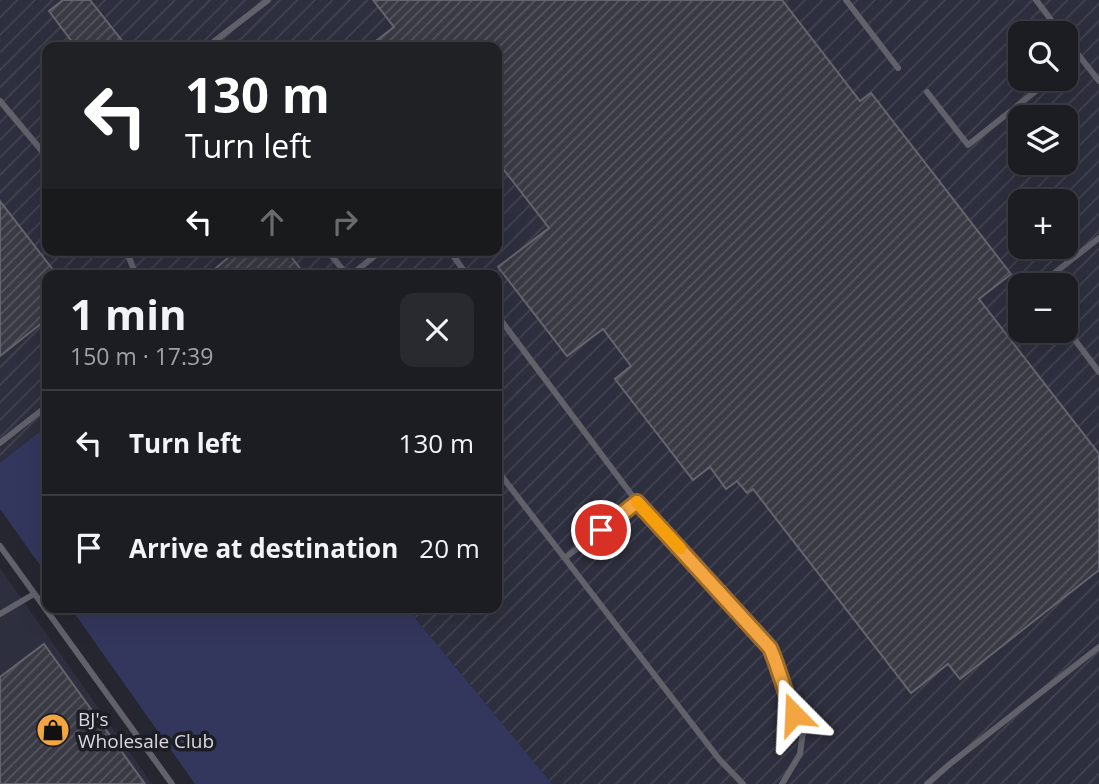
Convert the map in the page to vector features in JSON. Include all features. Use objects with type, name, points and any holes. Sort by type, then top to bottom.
[{"type":"lane","points":[[213,42],[268,0]]},
{"type":"lane","points":[[846,0],[898,68]]},
{"type":"lane","points":[[1036,0],[1053,21]]},
{"type":"lane","points":[[1079,56],[1099,82]]},
{"type":"lane","points":[[927,92],[968,145],[1036,91]]},
{"type":"lane","points":[[0,101],[42,151]]},
{"type":"lane","points":[[1054,273],[1099,238]]},
{"type":"lane","points":[[332,256],[345,270]]},
{"type":"lane","points":[[356,270],[374,256]]},
{"type":"lane","points":[[502,322],[637,502],[770,648],[786,697],[803,731],[800,754],[782,784]]},
{"type":"lane","points":[[1077,343],[1099,372]]},
{"type":"lane","points":[[0,443],[42,410]]},
{"type":"lane","points":[[502,476],[719,759],[743,784]]},
{"type":"lane","points":[[565,558],[637,502]]},
{"type":"lane","points":[[0,547],[42,605]]},
{"type":"lane","points":[[0,614],[34,594]]},
{"type":"lane","points":[[48,613],[172,784]]},
{"type":"lane","points":[[927,784],[1099,647]]},
{"type":"shaded area","points":[[0,0],[1099,0],[1099,784],[552,784],[411,613],[502,613],[502,270],[42,270],[42,430],[0,463]]},
{"type":"shaded area","points":[[42,430],[42,568],[0,509],[0,463]]},
{"type":"shaded area","name":"BJ's Wholesale Club","points":[[0,568],[152,784],[0,784]]},
{"type":"shaded area","points":[[74,613],[411,613],[552,784],[195,784]]},
{"type":"building","points":[[63,0],[90,0],[123,42],[72,42],[49,11]]},
{"type":"building","points":[[373,0],[782,0],[860,101],[871,93],[1010,273],[979,299],[1008,336],[1008,343],[1013,343],[1099,454],[1099,570],[960,679],[948,664],[911,693],[753,489],[747,493],[737,481],[726,489],[710,467],[693,480],[615,379],[631,366],[603,329],[567,356],[498,267],[549,228],[502,167],[502,42],[374,42],[394,27]]},
{"type":"building","points":[[0,201],[53,270],[42,270],[42,323],[0,356]]},
{"type":"building","points":[[230,256],[291,256],[301,270],[217,270],[216,268]]},
{"type":"building","name":"BJ's Wholesale Club","points":[[44,644],[145,784],[0,784],[0,677]]},
{"type":"slow traffic","points":[[637,502],[680,548]]},
{"type":"place","name":"BJ's Wholesale Club","points":[[53,730]]},
{"type":"route","points":[[601,530],[637,502],[770,648],[794,714]]}]
